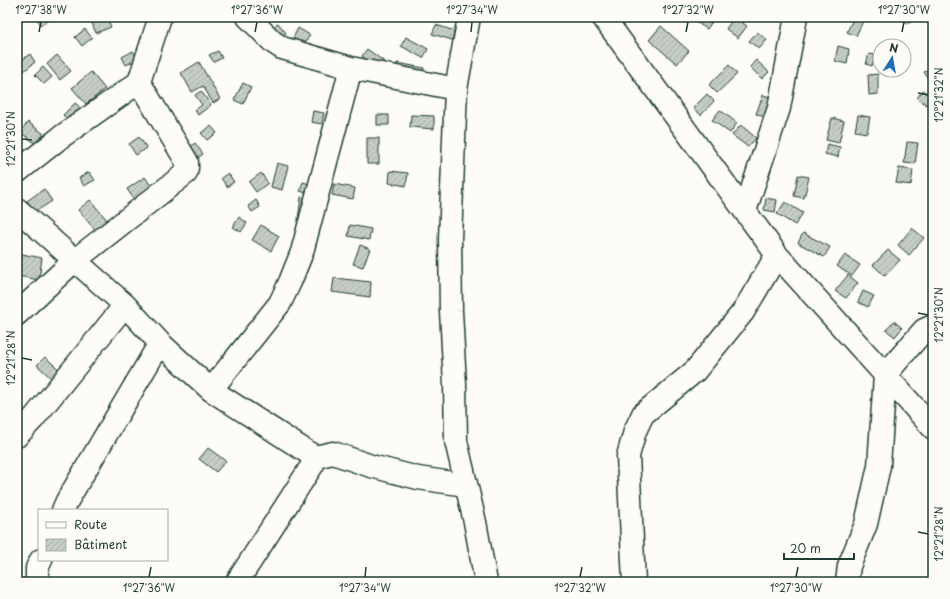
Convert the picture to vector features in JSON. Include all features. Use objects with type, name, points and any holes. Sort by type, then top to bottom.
[{"type":"street","points":[[17,172],[61,137],[139,82],[160,17]]},
{"type":"street","points":[[248,17],[273,42],[282,48],[351,68],[456,89]]},
{"type":"street","points":[[469,17],[456,89],[450,239],[451,311],[456,441],[475,522],[486,582]]},
{"type":"street","points":[[603,17],[777,255],[933,428]]},
{"type":"street","points":[[745,211],[779,108],[796,17]]},
{"type":"street","points":[[211,390],[280,303],[290,282],[302,252],[351,68]]},
{"type":"street","points":[[17,314],[74,261],[186,173],[187,162],[139,82]]},
{"type":"street","points":[[17,209],[74,261],[126,305],[160,343],[211,390],[315,457],[333,453],[371,466],[418,478],[466,485]]},
{"type":"street","points":[[634,582],[628,456],[635,431],[643,414],[695,371],[734,324],[743,312],[777,255]]},
{"type":"street","points":[[17,436],[126,305]]},
{"type":"street","points":[[847,582],[849,566],[866,524],[879,466],[885,375],[924,330],[933,326]]},
{"type":"street","points":[[63,509],[160,343]]},
{"type":"street","points":[[237,582],[315,457]]},
{"type":"street","points":[[37,582],[37,568],[40,561]]},
{"type":"building","points":[[36,17],[51,17],[52,18],[41,25]]},
{"type":"building","points":[[100,17],[107,17],[111,27],[96,33],[91,21]]},
{"type":"building","points":[[700,17],[711,17],[714,19],[707,29],[696,22]]},
{"type":"building","points":[[734,17],[747,26],[738,38],[726,29]]},
{"type":"building","points":[[854,17],[865,17],[856,36],[847,32]]},
{"type":"building","points":[[900,17],[915,17],[908,24]]},
{"type":"building","points":[[278,23],[286,33],[280,38],[272,28]]},
{"type":"building","points":[[436,25],[455,31],[452,40],[432,34]]},
{"type":"building","points":[[661,26],[689,51],[677,64],[649,40]]},
{"type":"building","points":[[298,28],[310,35],[304,44],[293,38]]},
{"type":"building","points":[[85,29],[92,38],[82,46],[75,37]]},
{"type":"building","points":[[757,32],[767,40],[759,49],[749,41]]},
{"type":"building","points":[[406,37],[428,49],[423,58],[401,46]]},
{"type":"building","points":[[838,46],[849,49],[847,64],[835,61]]},
{"type":"building","points":[[367,49],[386,63],[381,70],[362,56]]},
{"type":"building","points":[[133,51],[138,59],[126,65],[122,57]]},
{"type":"building","points":[[218,51],[222,58],[214,62],[209,55]]},
{"type":"building","points":[[30,54],[35,62],[19,75],[17,73],[17,64]]},
{"type":"building","points":[[869,54],[872,54],[872,66],[866,64]]},
{"type":"building","points":[[57,55],[71,71],[60,80],[47,64]]},
{"type":"building","points":[[756,60],[769,72],[762,79],[750,67]]},
{"type":"building","points":[[199,62],[220,99],[213,103],[203,86],[192,92],[181,73]]},
{"type":"building","points":[[397,63],[424,68],[422,80],[395,75]]},
{"type":"building","points":[[729,65],[737,74],[717,93],[709,85]]},
{"type":"building","points":[[43,67],[52,77],[44,84],[35,75]]},
{"type":"building","points":[[933,67],[933,77],[929,80],[924,72]]},
{"type":"building","points":[[91,72],[105,89],[86,104],[72,88]]},
{"type":"building","points":[[868,75],[872,75],[872,78],[878,78],[878,94],[869,95]]},
{"type":"building","points":[[243,83],[251,87],[243,104],[234,100]]},
{"type":"building","points":[[923,90],[933,98],[927,105],[917,98]]},
{"type":"building","points":[[201,91],[211,105],[198,115],[195,110],[202,105],[195,95]]},
{"type":"building","points":[[707,94],[714,101],[701,115],[693,108]]},
{"type":"building","points":[[763,95],[774,98],[767,118],[756,114]]},
{"type":"building","points":[[75,103],[84,111],[72,124],[63,115]]},
{"type":"building","points":[[720,110],[737,123],[730,133],[712,120]]},
{"type":"building","points":[[313,111],[324,113],[322,124],[311,122]]},
{"type":"building","points":[[377,115],[389,115],[389,125],[377,125]]},
{"type":"building","points":[[411,115],[434,116],[434,129],[410,127]]},
{"type":"building","points":[[858,115],[870,117],[867,133],[855,131]]},
{"type":"building","points":[[832,118],[844,121],[839,143],[826,140]]},
{"type":"building","points":[[28,122],[44,134],[36,144],[20,132]]},
{"type":"building","points":[[741,125],[756,138],[748,147],[732,135]]},
{"type":"building","points":[[211,126],[217,133],[207,140],[201,133]]},
{"type":"building","points":[[139,137],[147,148],[136,155],[129,144]]},
{"type":"building","points":[[367,138],[379,138],[379,164],[367,164]]},
{"type":"building","points":[[907,142],[918,143],[915,164],[904,163]]},
{"type":"building","points":[[195,143],[203,154],[198,158],[190,147]]},
{"type":"building","points":[[827,144],[840,147],[838,157],[825,154]]},
{"type":"building","points":[[277,163],[288,166],[282,190],[271,187]]},
{"type":"building","points":[[899,168],[913,170],[911,185],[896,183]]},
{"type":"building","points":[[390,171],[408,173],[406,186],[389,183]]},
{"type":"building","points":[[89,172],[95,180],[84,186],[79,178]]},
{"type":"building","points":[[228,173],[234,182],[227,187],[221,178]]},
{"type":"building","points":[[261,173],[268,183],[256,192],[249,182]]},
{"type":"building","points":[[798,175],[809,177],[804,198],[794,196]]},
{"type":"building","points":[[145,177],[153,189],[135,201],[127,189]]},
{"type":"building","points":[[303,182],[313,185],[309,194],[300,191]]},
{"type":"building","points":[[334,184],[355,188],[353,199],[332,195]]},
{"type":"building","points":[[44,189],[52,201],[35,212],[27,201]]},
{"type":"building","points":[[301,197],[311,199],[308,220],[298,219]]},
{"type":"building","points":[[766,198],[777,200],[775,212],[764,210]]},
{"type":"building","points":[[90,200],[114,228],[102,238],[78,210]]},
{"type":"building","points":[[256,200],[260,207],[252,212],[248,206]]},
{"type":"building","points":[[785,202],[803,213],[795,225],[777,214]]},
{"type":"building","points":[[239,217],[247,223],[241,232],[233,227]]},
{"type":"building","points":[[261,225],[279,236],[271,251],[252,240]]},
{"type":"building","points":[[350,225],[371,229],[369,240],[348,236]]},
{"type":"building","points":[[912,228],[924,238],[909,255],[898,245]]},
{"type":"building","points":[[803,233],[830,247],[824,257],[798,243]]},
{"type":"building","points":[[360,245],[370,249],[363,267],[353,264]]},
{"type":"building","points":[[888,250],[900,260],[885,276],[873,265]]},
{"type":"building","points":[[22,254],[42,258],[39,280],[18,276]]},
{"type":"building","points":[[845,255],[860,265],[852,276],[837,266]]},
{"type":"building","points":[[848,275],[858,283],[846,298],[835,291]]},
{"type":"building","points":[[334,278],[371,282],[370,297],[332,292]]},
{"type":"building","points":[[863,291],[874,296],[868,307],[858,302]]},
{"type":"building","points":[[894,321],[902,328],[895,337],[886,330]]},
{"type":"building","points":[[45,357],[62,372],[54,381],[37,365]]},
{"type":"building","points":[[208,448],[226,461],[216,472],[199,459]]}]
